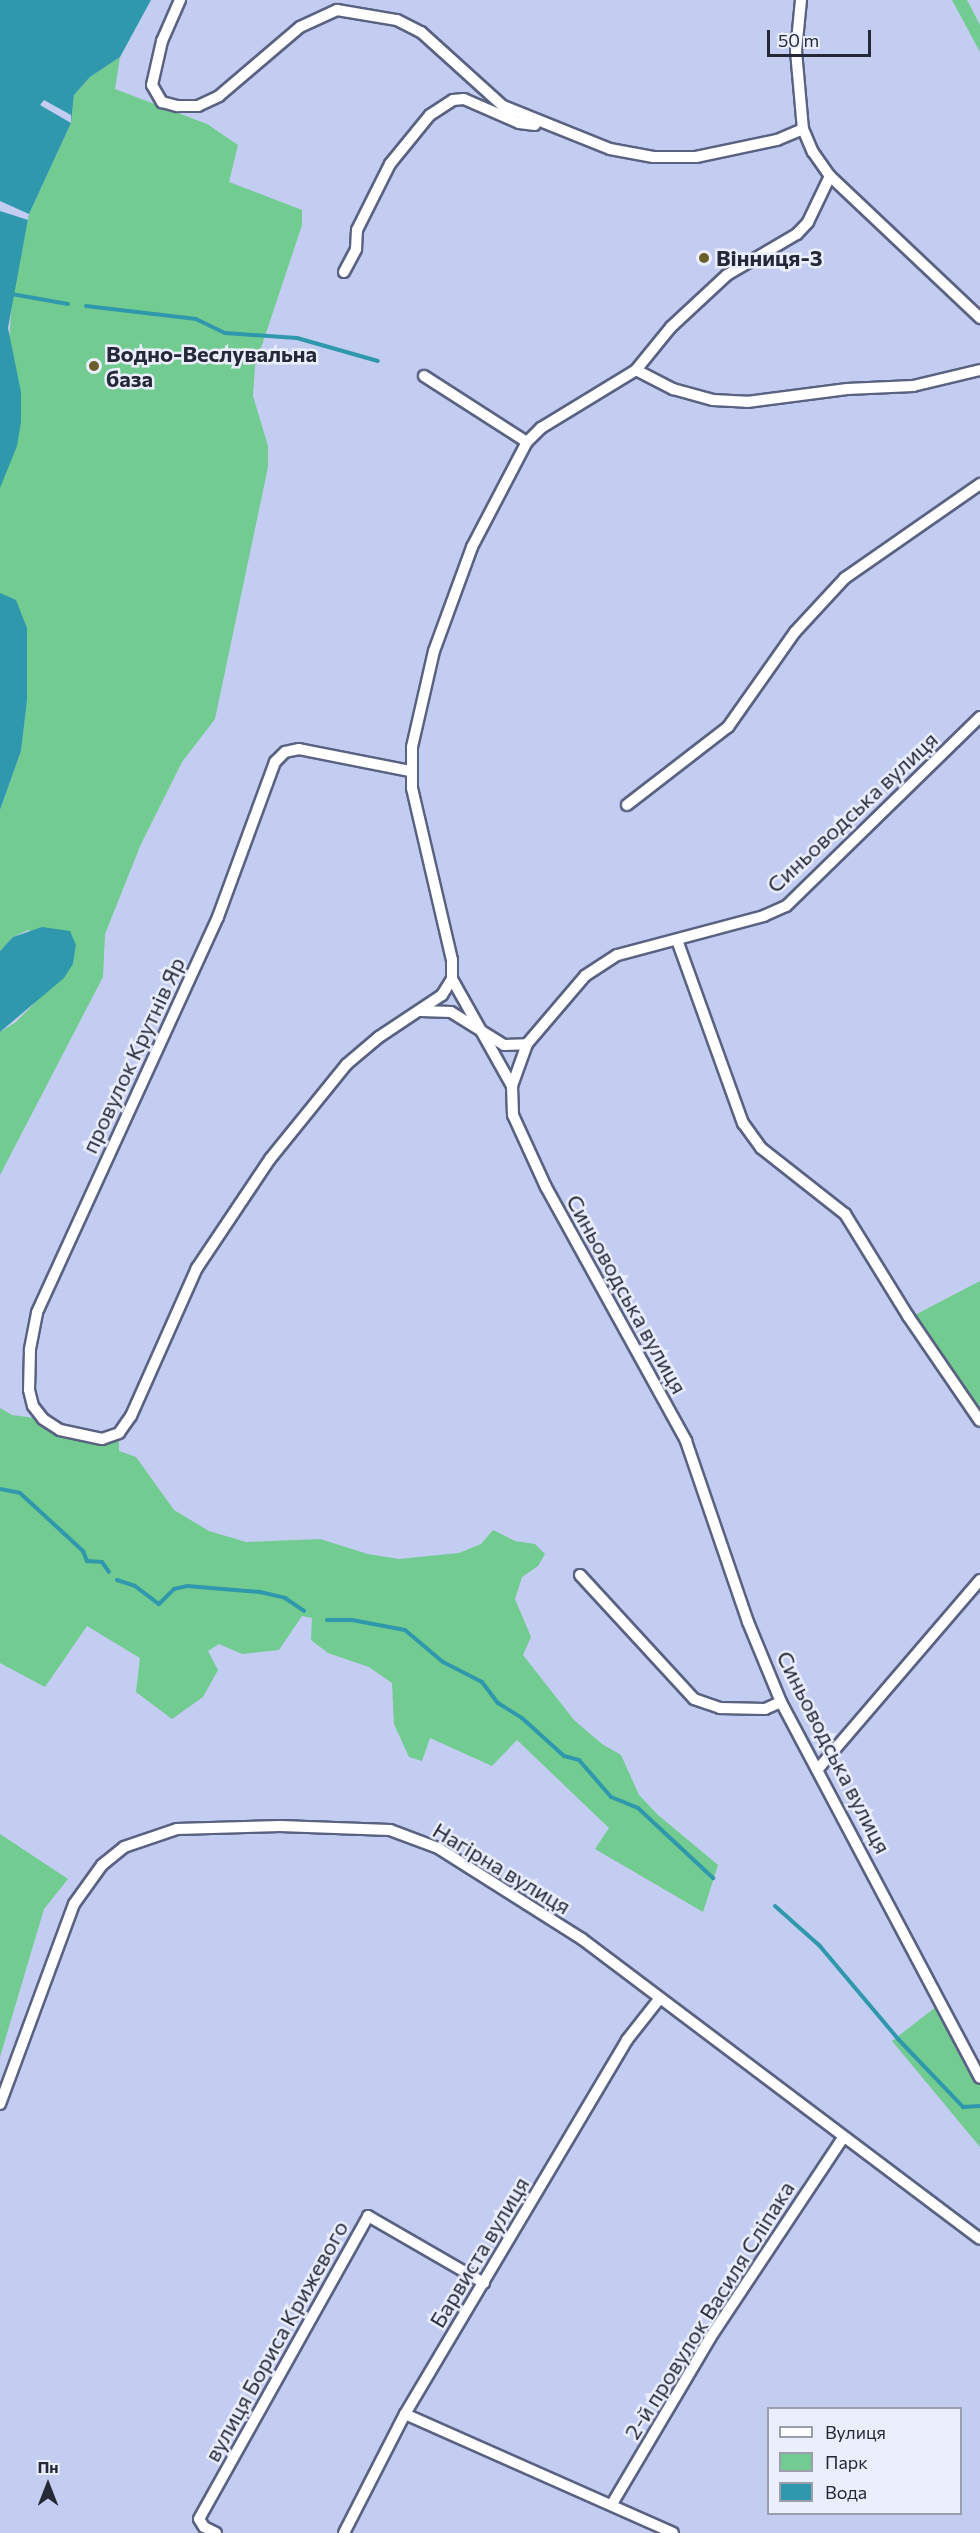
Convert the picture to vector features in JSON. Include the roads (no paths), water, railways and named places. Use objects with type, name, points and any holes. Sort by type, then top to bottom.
[{"type":"street","points":[[180,0],[162,41],[152,85],[162,102],[198,106],[219,96],[300,27],[337,10],[396,20],[421,32],[503,106],[610,149],[653,157],[733,151],[803,129]]},
{"type":"street","points":[[801,0],[796,51],[803,129],[830,176],[980,318]]},
{"type":"street","points":[[344,272],[356,249],[357,230],[390,164],[430,114],[453,100],[464,99],[519,123],[548,126]]},
{"type":"street","points":[[512,1086],[452,980],[452,960],[410,771],[412,747],[438,641],[472,547],[527,442],[541,428],[636,370],[671,327],[727,275],[797,234],[808,222],[830,176]]},
{"type":"street","points":[[636,370],[673,389],[712,400],[747,402],[847,389],[913,386],[980,370]]},
{"type":"street","points":[[424,376],[527,442]]},
{"type":"street","points":[[627,805],[728,728],[795,632],[845,578],[980,484]]},
{"type":"street","name":"Синьоводська вулиця","points":[[980,717],[786,906],[764,916],[617,955],[599,964],[555,1007],[527,1044],[512,1086],[513,1115],[546,1187],[686,1442],[748,1622],[781,1702],[980,2078]]},
{"type":"street","name":"провулок Крутнів Яр","points":[[410,771],[299,749],[285,752],[275,762],[218,917],[44,1296],[33,1330],[29,1390],[33,1406],[43,1419],[82,1436],[102,1439],[119,1433],[131,1416],[197,1268],[270,1159],[346,1064],[379,1037],[421,1011]]},
{"type":"street","points":[[677,940],[743,1123],[761,1149],[845,1214],[908,1316],[980,1421]]},
{"type":"street","points":[[421,1011],[442,995],[452,980]]},
{"type":"street","points":[[421,1011],[452,1012],[504,1045],[527,1044]]},
{"type":"street","points":[[580,1575],[694,1699],[720,1708],[765,1709],[781,1702]]},
{"type":"street","points":[[818,1769],[980,1580]]},
{"type":"street","name":"Нагірна вулиця","points":[[0,2104],[74,1904],[102,1865],[124,1847],[177,1829],[327,1826],[390,1830],[438,1848],[572,1933],[842,2139],[980,2239]]},
{"type":"street","name":"Барвиста вулиця","points":[[344,2533],[405,2414],[627,2040],[660,1998]]},
{"type":"street","name":"2-й провулок Василя Сліпака","points":[[612,2504],[710,2338],[842,2139]]},
{"type":"street","name":"вулиця Бориса Крижевого","points":[[216,2533],[204,2527],[199,2519],[368,2216],[484,2283]]},
{"type":"street","points":[[405,2414],[673,2533]]},
{"type":"water","points":[[0,0],[151,0],[120,57],[90,77],[74,95],[71,123],[29,214],[8,328],[21,392],[21,422],[17,446],[0,488]]},
{"type":"water","points":[[0,593],[16,600],[27,628],[27,701],[21,751],[0,810]]},
{"type":"water","points":[[42,927],[70,931],[76,945],[73,964],[64,978],[0,1032],[0,951],[13,937]]},
{"type":"waterway","points":[[0,292],[68,304]]},
{"type":"waterway","points":[[86,306],[196,319],[225,333],[297,338],[378,361]]},
{"type":"waterway","points":[[0,1489],[20,1493],[83,1551],[87,1561],[102,1562],[109,1572]]},
{"type":"waterway","points":[[117,1580],[135,1586],[159,1604],[174,1589],[187,1586],[260,1592],[285,1598],[304,1611]]},
{"type":"waterway","points":[[327,1620],[352,1620],[405,1630],[443,1662],[482,1682],[498,1703],[522,1718],[564,1756],[579,1760],[611,1797],[638,1808],[713,1878]]},
{"type":"waterway","points":[[775,1906],[819,1945],[899,2040],[963,2107],[980,2106]]},
{"type":"place","name":"Вінниця-3","points":[[704,258]]},
{"type":"place","name":"Водно-Веслувальна база","points":[[94,366]]}]
